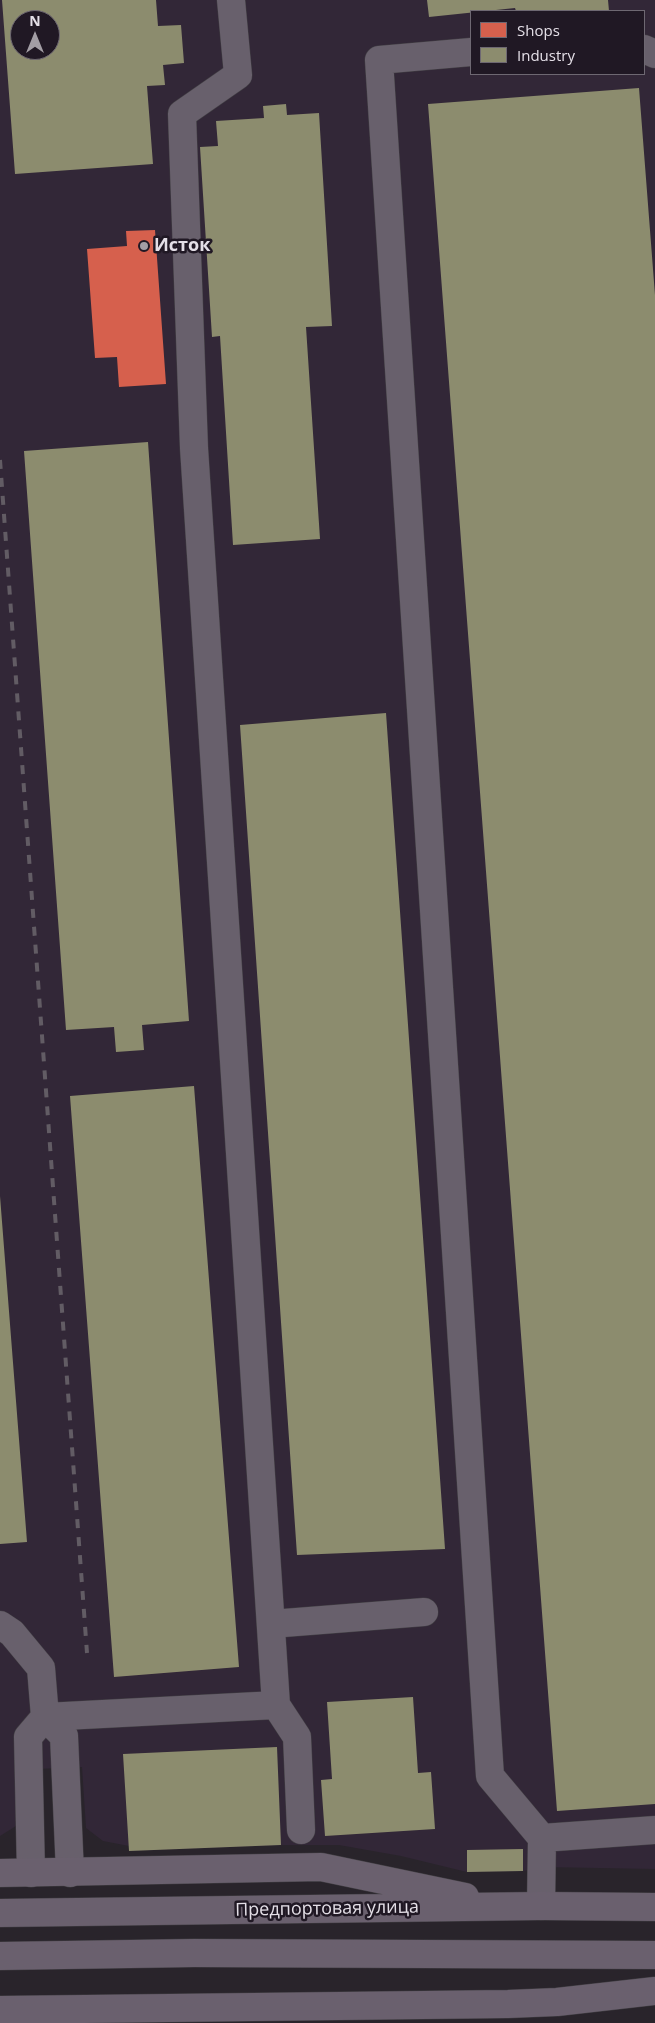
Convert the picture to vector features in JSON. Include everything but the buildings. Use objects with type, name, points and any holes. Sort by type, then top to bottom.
[{"type":"main road","points":[[0,1873],[322,1867],[421,1887],[503,1907]]},
{"type":"main road","name":"Предпортовая улица","points":[[0,1914],[542,1906],[655,1907]]},
{"type":"main road","points":[[0,1956],[194,1953],[655,1955]]},
{"type":"main road","points":[[0,2010],[508,2004],[557,2002],[655,1991]]},
{"type":"lane","points":[[231,0],[238,75],[182,114],[194,448],[276,1705],[297,1736],[301,1830]]},
{"type":"lane","points":[[470,52],[379,60],[490,1776],[542,1838],[542,1906]]},
{"type":"lane","points":[[271,1624],[424,1612]]},
{"type":"lane","points":[[0,1625],[12,1632],[41,1668],[45,1717],[64,1736],[70,1873]]},
{"type":"lane","points":[[31,1873],[28,1738],[45,1717],[276,1705]]},
{"type":"lane","points":[[542,1838],[655,1830]]},
{"type":"shaded area","points":[[0,0],[655,0],[655,1869],[542,1867],[523,1871],[467,1872],[401,1856],[339,1845],[281,1845],[129,1851],[129,1846],[103,1841],[86,1828],[82,1767],[15,1770],[16,1826],[0,1836]]},
{"type":"railway","points":[[0,460],[87,1653]]},
{"type":"place","name":"Исток","points":[[144,246]]}]
